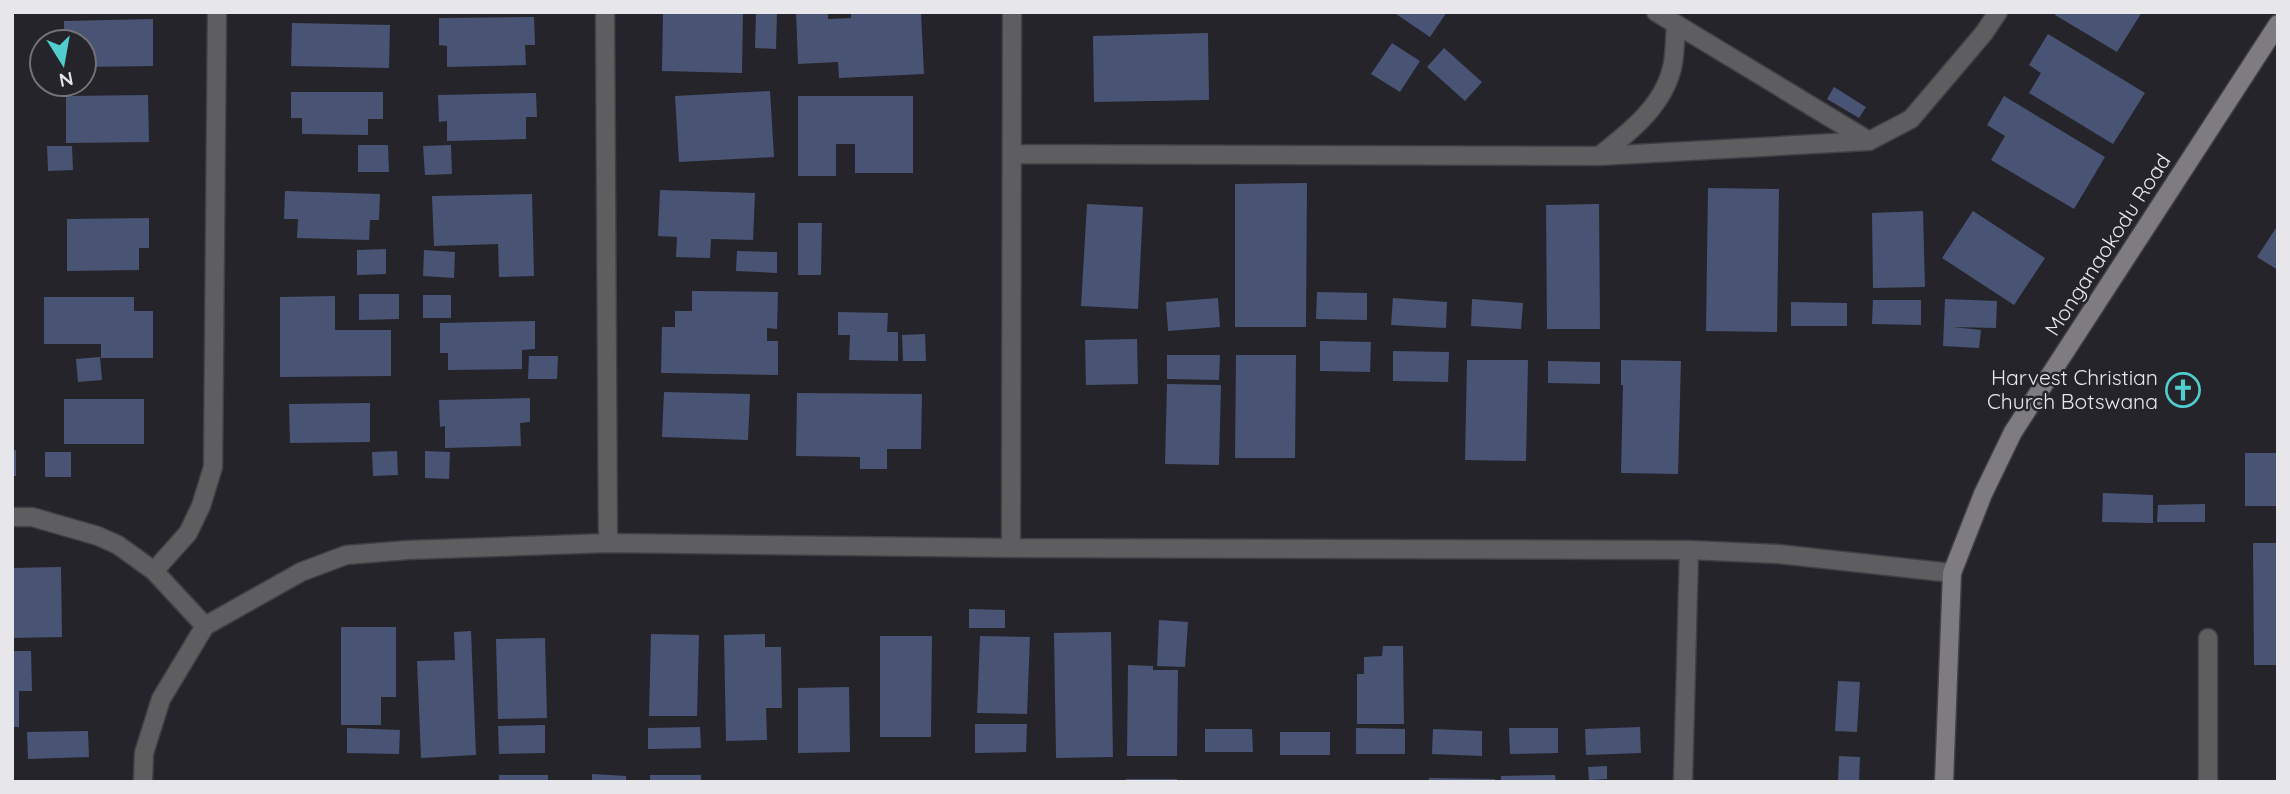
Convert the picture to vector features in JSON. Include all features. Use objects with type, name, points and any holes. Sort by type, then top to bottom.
[{"type":"street","points":[[154,571],[188,533],[201,506],[213,467],[218,12]]},
{"type":"street","points":[[605,12],[607,543]]},
{"type":"street","points":[[1011,548],[1012,12]]},
{"type":"street","points":[[1656,12],[1869,141]]},
{"type":"street","points":[[1012,154],[1599,156],[1869,141],[1911,119],[1984,33],[1997,12]]},
{"type":"street","name":"Monganaokodu Road","points":[[1944,782],[1952,573],[1983,494],[2013,432],[2278,24]]},
{"type":"street","points":[[1599,156],[1636,126],[1662,94],[1673,65],[1676,25]]},
{"type":"street","points":[[12,517],[32,517],[98,536],[118,545],[154,571],[205,626]]},
{"type":"street","points":[[144,782],[144,753],[161,699],[205,626],[301,572],[346,555],[408,550],[607,543],[1011,548],[1689,550],[1779,554],[1952,573]]},
{"type":"street","points":[[1682,782],[1689,550]]},
{"type":"street","points":[[2208,638],[2208,782]]},
{"type":"building","points":[[663,12],[743,12],[742,73],[662,71]]},
{"type":"building","points":[[756,12],[777,12],[776,49],[755,48]]},
{"type":"building","points":[[796,12],[828,12],[828,19],[851,18],[851,12],[921,12],[924,74],[839,78],[838,62],[798,64]]},
{"type":"building","points":[[1393,12],[1447,12],[1430,37]]},
{"type":"building","points":[[2056,12],[2142,12],[2117,52],[2055,15]]},
{"type":"building","points":[[534,17],[535,45],[525,45],[526,65],[447,67],[447,46],[439,45],[439,18]]},
{"type":"building","points":[[153,19],[153,66],[98,67],[98,28],[64,28],[64,21]]},
{"type":"building","points":[[292,23],[390,25],[389,68],[291,66]]},
{"type":"building","points":[[1208,33],[1209,100],[1094,102],[1093,36]]},
{"type":"building","points":[[2048,34],[2145,93],[2113,144],[2029,93],[2041,73],[2029,65]]},
{"type":"building","points":[[1392,43],[1420,61],[1400,92],[1371,74]]},
{"type":"building","points":[[1444,48],[1482,82],[1465,101],[1427,67]]},
{"type":"building","points":[[1834,87],[1866,107],[1859,118],[1827,99]]},
{"type":"building","points":[[770,91],[774,157],[679,162],[675,96]]},
{"type":"building","points":[[291,92],[383,92],[383,119],[368,119],[368,135],[302,134],[302,118],[291,118]]},
{"type":"building","points":[[536,93],[537,117],[526,117],[526,139],[447,141],[447,121],[439,122],[438,95]]},
{"type":"building","points":[[148,95],[149,142],[66,143],[66,98],[98,98],[98,96]]},
{"type":"building","points":[[798,96],[913,96],[913,173],[855,173],[855,144],[836,144],[836,176],[798,176]]},
{"type":"building","points":[[2004,96],[2105,157],[2074,209],[1991,160],[2005,136],[1987,125]]},
{"type":"building","points":[[358,145],[388,145],[389,172],[358,172]]},
{"type":"building","points":[[451,145],[452,174],[425,175],[423,146]]},
{"type":"building","points":[[47,146],[72,146],[73,170],[48,171]]},
{"type":"building","points":[[1307,183],[1306,327],[1235,327],[1235,184]]},
{"type":"building","points":[[1708,188],[1779,189],[1777,332],[1706,331]]},
{"type":"building","points":[[660,190],[755,193],[753,240],[711,239],[710,258],[676,257],[677,237],[658,236]]},
{"type":"building","points":[[285,191],[380,194],[379,220],[370,220],[369,240],[297,238],[298,219],[284,219]]},
{"type":"building","points":[[532,194],[534,276],[499,277],[498,244],[434,246],[432,196]]},
{"type":"building","points":[[1087,204],[1143,207],[1138,309],[1081,306]]},
{"type":"building","points":[[1599,204],[1600,329],[1547,329],[1546,205]]},
{"type":"building","points":[[1923,211],[1925,287],[1873,288],[1872,213]]},
{"type":"building","points":[[1973,211],[2045,258],[2014,305],[1942,258]]},
{"type":"building","points":[[149,218],[149,248],[139,248],[139,270],[67,271],[67,219]]},
{"type":"building","points":[[798,223],[822,223],[821,275],[798,275]]},
{"type":"building","points":[[2278,225],[2278,270],[2257,257]]},
{"type":"building","points":[[386,249],[386,274],[357,275],[357,250]]},
{"type":"building","points":[[424,250],[455,252],[454,278],[423,276]]},
{"type":"building","points":[[737,251],[777,252],[777,273],[736,271]]},
{"type":"building","points":[[692,291],[778,292],[777,329],[767,328],[767,341],[778,341],[778,375],[661,373],[662,327],[675,327],[675,311],[692,311]]},
{"type":"building","points":[[1317,292],[1367,293],[1367,320],[1316,319]]},
{"type":"building","points":[[359,294],[399,294],[399,319],[359,320]]},
{"type":"building","points":[[423,295],[451,295],[451,318],[423,318]]},
{"type":"building","points":[[335,296],[335,330],[391,330],[391,376],[280,377],[280,297]]},
{"type":"building","points":[[44,297],[134,297],[134,311],[153,311],[153,358],[101,358],[101,344],[44,344]]},
{"type":"building","points":[[1218,298],[1220,327],[1168,331],[1166,302]]},
{"type":"building","points":[[1393,298],[1447,302],[1446,328],[1391,325]]},
{"type":"building","points":[[1472,299],[1523,303],[1521,329],[1471,326]]},
{"type":"building","points":[[1945,299],[1997,301],[1996,328],[1953,327],[1981,330],[1979,348],[1943,346]]},
{"type":"building","points":[[1873,300],[1921,300],[1921,325],[1872,324]]},
{"type":"building","points":[[1791,302],[1847,303],[1847,326],[1791,326]]},
{"type":"building","points":[[838,312],[888,313],[887,332],[898,332],[898,361],[849,360],[850,335],[838,335]]},
{"type":"building","points":[[535,321],[535,349],[522,350],[522,369],[448,370],[448,353],[440,353],[440,323]]},
{"type":"building","points":[[925,334],[926,361],[903,361],[902,335]]},
{"type":"building","points":[[1137,339],[1138,384],[1086,385],[1085,340]]},
{"type":"building","points":[[1320,341],[1371,342],[1370,372],[1320,371]]},
{"type":"building","points":[[1393,351],[1449,352],[1448,382],[1393,381]]},
{"type":"building","points":[[1167,355],[1220,355],[1219,380],[1167,379]]},
{"type":"building","points":[[1236,355],[1296,355],[1295,458],[1235,458]]},
{"type":"building","points":[[529,356],[558,356],[557,379],[528,379]]},
{"type":"building","points":[[100,357],[102,380],[78,382],[76,359]]},
{"type":"building","points":[[1467,360],[1528,360],[1526,461],[1465,460]]},
{"type":"building","points":[[1621,360],[1681,361],[1678,474],[1621,473]]},
{"type":"building","points":[[1548,361],[1600,362],[1600,384],[1548,383]]},
{"type":"building","points":[[1167,384],[1221,385],[1219,465],[1165,464]]},
{"type":"building","points":[[664,392],[750,394],[748,440],[662,437]]},
{"type":"building","points":[[797,393],[922,394],[921,449],[887,449],[887,469],[860,469],[860,457],[796,456]]},
{"type":"building","points":[[530,398],[530,422],[520,423],[521,446],[445,448],[445,426],[440,427],[439,400]]},
{"type":"building","points":[[64,399],[144,399],[144,444],[64,444]]},
{"type":"building","points":[[370,403],[370,442],[290,443],[289,404]]},
{"type":"building","points":[[12,450],[16,450],[16,476],[12,476]]},
{"type":"building","points":[[397,451],[398,475],[373,476],[372,452]]},
{"type":"building","points":[[425,451],[450,452],[449,479],[425,478]]},
{"type":"building","points":[[45,452],[71,452],[71,477],[45,477]]},
{"type":"building","points":[[2245,453],[2278,453],[2278,506],[2245,506]]},
{"type":"building","points":[[2103,493],[2153,495],[2153,523],[2102,522]]},
{"type":"building","points":[[2205,504],[2205,522],[2157,522],[2158,505]]},
{"type":"building","points":[[2253,543],[2278,543],[2278,665],[2254,665]]},
{"type":"building","points":[[61,567],[62,637],[12,638],[12,568]]},
{"type":"building","points":[[969,609],[1005,610],[1005,628],[969,628]]},
{"type":"building","points":[[1159,620],[1188,622],[1185,667],[1157,666]]},
{"type":"building","points":[[341,627],[396,627],[396,697],[381,697],[381,725],[341,725]]},
{"type":"building","points":[[471,631],[476,755],[421,758],[417,661],[455,660],[454,632]]},
{"type":"building","points":[[1111,632],[1113,757],[1056,758],[1054,633]]},
{"type":"building","points":[[651,634],[699,635],[697,716],[649,716]]},
{"type":"building","points":[[765,634],[765,647],[781,647],[782,708],[766,708],[767,740],[726,741],[724,635]]},
{"type":"building","points":[[880,636],[932,636],[931,737],[880,737]]},
{"type":"building","points":[[980,636],[1030,637],[1027,714],[977,713]]},
{"type":"building","points":[[545,638],[547,718],[498,719],[496,639]]},
{"type":"building","points":[[1383,646],[1403,646],[1404,724],[1357,724],[1357,674],[1364,674],[1364,657],[1382,656]]},
{"type":"building","points":[[12,651],[31,651],[32,691],[19,691],[19,727],[12,727]]},
{"type":"building","points":[[1128,665],[1153,666],[1153,670],[1178,670],[1177,756],[1127,756]]},
{"type":"building","points":[[1838,681],[1860,682],[1857,732],[1835,731]]},
{"type":"building","points":[[849,687],[850,752],[798,753],[798,688]]},
{"type":"building","points":[[975,724],[1027,724],[1026,752],[975,753]]},
{"type":"building","points":[[545,725],[545,753],[499,754],[498,726]]},
{"type":"building","points":[[700,727],[701,748],[648,749],[648,728]]},
{"type":"building","points":[[1640,727],[1641,753],[1586,755],[1585,729]]},
{"type":"building","points":[[347,728],[400,730],[399,754],[347,753]]},
{"type":"building","points":[[1356,728],[1405,729],[1405,754],[1356,754]]},
{"type":"building","points":[[1509,728],[1558,728],[1558,753],[1510,754]]},
{"type":"building","points":[[1205,729],[1252,729],[1253,752],[1205,752]]},
{"type":"building","points":[[1433,729],[1482,731],[1482,756],[1432,754]]},
{"type":"building","points":[[88,731],[89,757],[28,759],[27,732]]},
{"type":"building","points":[[1280,732],[1330,732],[1330,755],[1280,755]]},
{"type":"building","points":[[1839,756],[1860,757],[1859,782],[1838,782]]},
{"type":"building","points":[[1607,766],[1607,779],[1589,780],[1588,767]]},
{"type":"building","points":[[592,774],[626,776],[626,782],[592,782]]},
{"type":"building","points":[[499,775],[548,775],[548,782],[499,782]]},
{"type":"building","points":[[650,775],[701,775],[701,782],[650,782]]},
{"type":"building","points":[[1555,775],[1556,782],[1501,782],[1501,776]]},
{"type":"building","points":[[1429,778],[1495,779],[1495,782],[1429,782]]},
{"type":"building","points":[[1126,779],[1177,779],[1177,782],[1126,782]]},
{"type":"place","name":"Harvest Christian Church Botswana","points":[[2183,390]]}]
